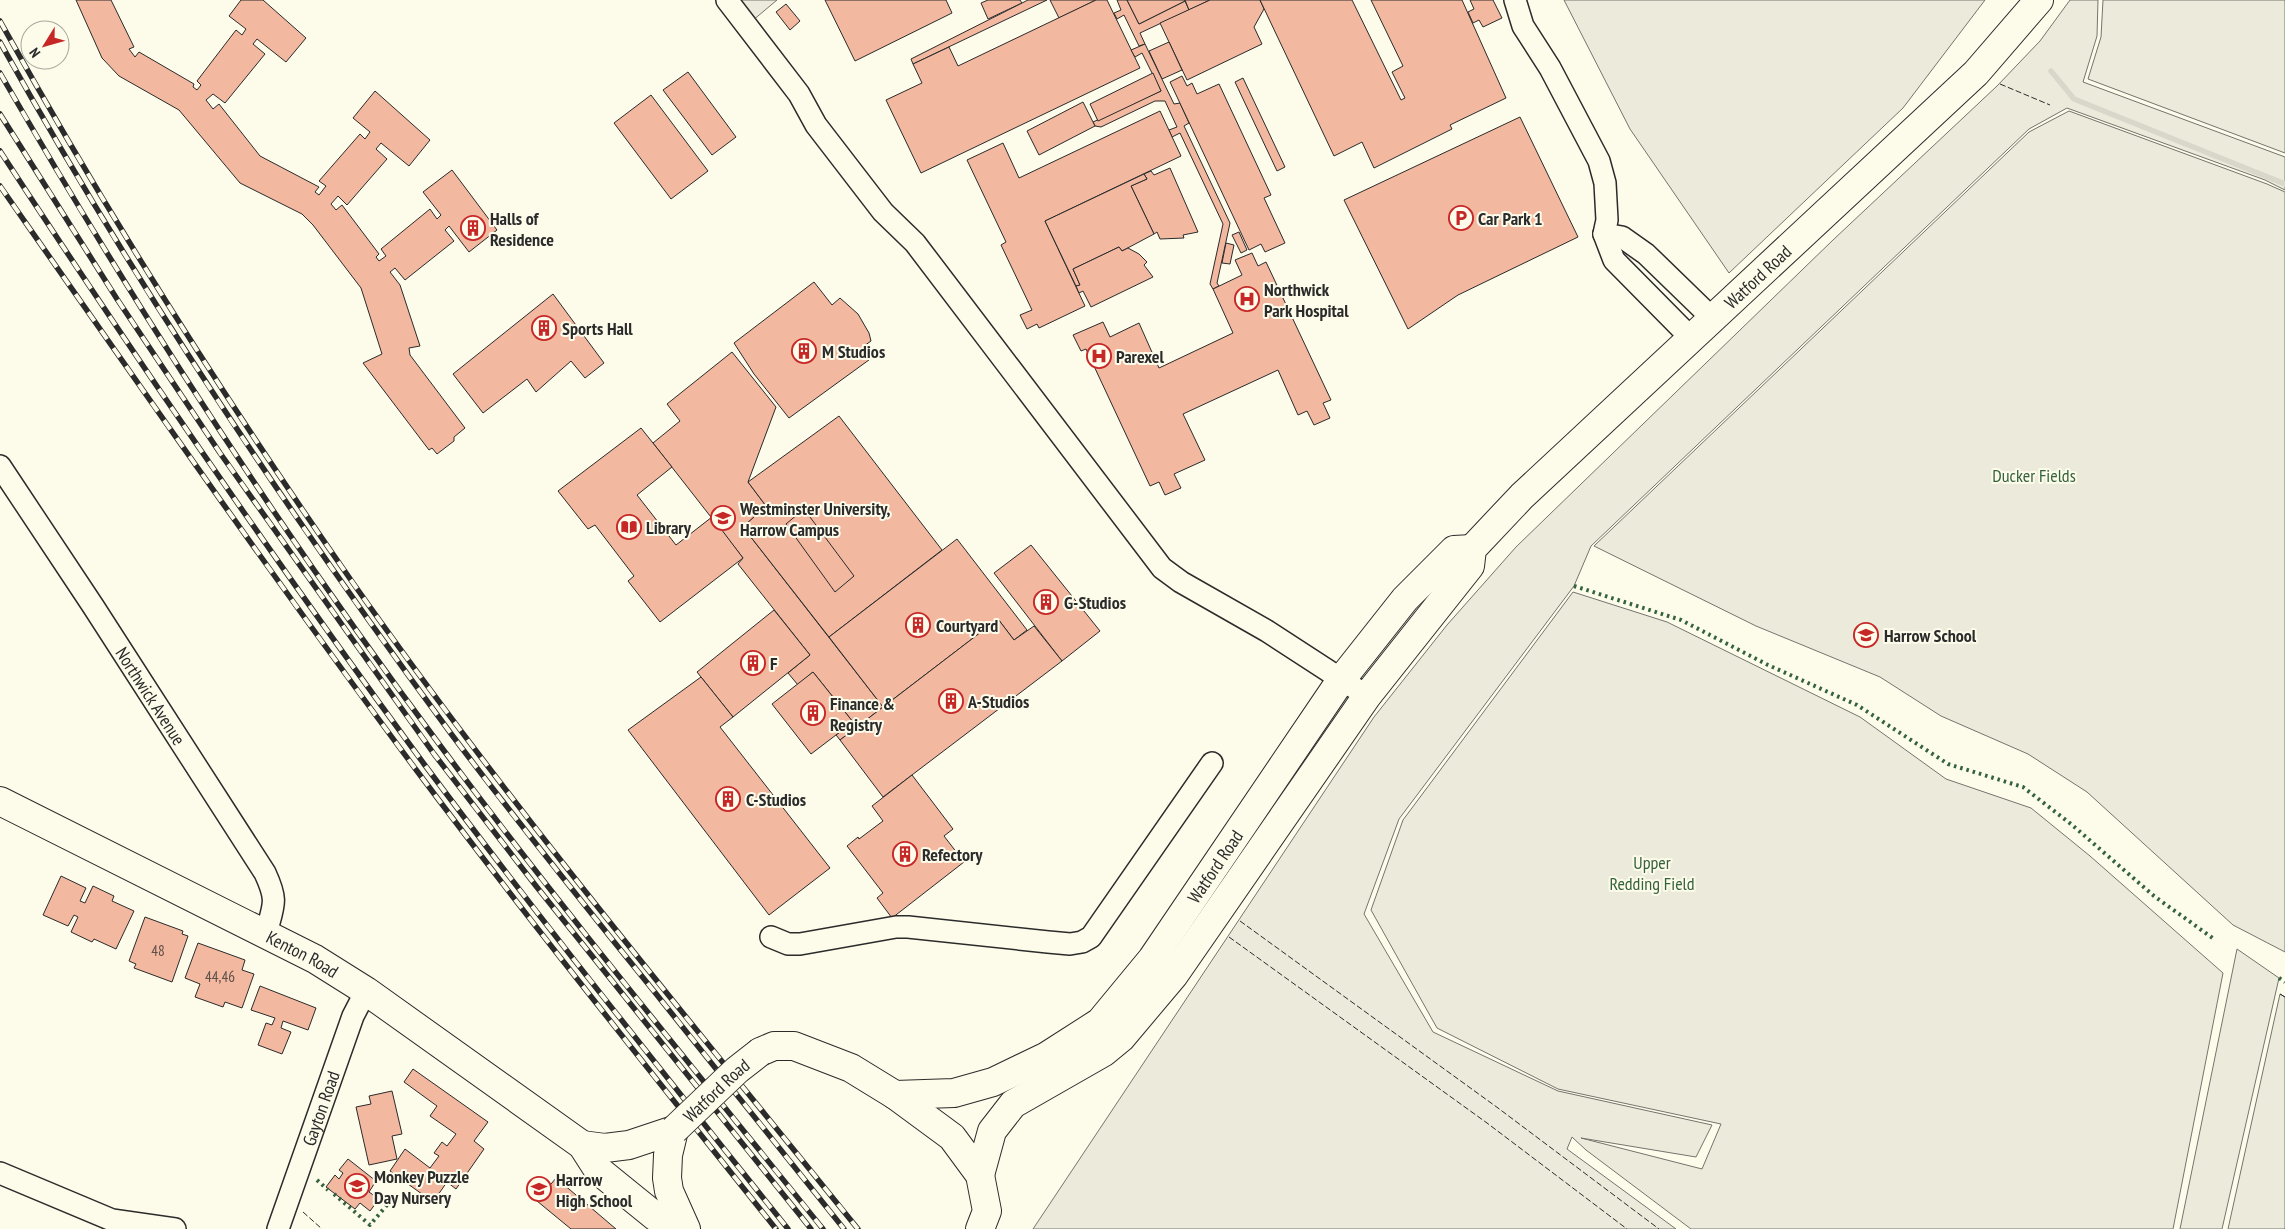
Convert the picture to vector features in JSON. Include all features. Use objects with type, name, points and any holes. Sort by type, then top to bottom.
[{"type":"main road","name":"Watford Road","points":[[980,1175],[992,1131],[1013,1104],[1104,1052],[1121,1038],[1174,975],[1367,696],[1470,566],[1472,549],[1522,496],[1976,73],[2039,0]]},
{"type":"main road","name":"Watford Road","points":[[674,1130],[737,1070],[760,1052],[774,1046],[794,1046],[851,1068],[895,1095],[954,1093],[993,1082],[1046,1056],[1100,1022],[1152,959],[1342,680],[1405,599],[1454,550],[1472,549]]},
{"type":"main road","name":"Kenton Road","points":[[0,801],[315,959],[366,991],[582,1145],[598,1170],[656,1217],[685,1228]]},
{"type":"main road","points":[[895,1095],[952,1137],[980,1175],[987,1223]]},
{"type":"main road","name":"Kenton Road","points":[[582,1145],[605,1148],[628,1146],[674,1130]]},
{"type":"main road","points":[[674,1130],[668,1155],[667,1178],[669,1192],[676,1204],[685,1228]]},
{"type":"street","points":[[727,0],[798,94],[816,125],[882,212],[915,243],[1157,562],[1181,582],[1245,617],[1367,696]]},
{"type":"street","points":[[1515,0],[1523,26],[1555,76],[1598,160],[1605,183],[1607,220],[1604,234],[1614,260],[1692,339]]},
{"type":"street","points":[[1604,234],[1622,236],[1646,254],[1712,319]]},
{"type":"street","name":"Northwick Avenue","points":[[0,466],[93,606],[265,873],[274,892],[274,904],[266,933]]},
{"type":"street","points":[[771,937],[788,944],[800,944],[896,927],[1070,944],[1082,942],[1091,937],[1212,763]]},
{"type":"street","name":"Gayton Road","points":[[278,1229],[353,1016],[366,991]]},
{"type":"street","points":[[0,1173],[112,1220],[175,1229]]},
{"type":"green space","points":[[1564,0],[1985,0],[1903,108],[1729,273],[1630,129]]},
{"type":"green space","name":"Upper Redding Field","points":[[2070,0],[2098,0],[2097,36],[2083,82],[2285,157],[2285,190],[2265,180],[2067,108],[2029,129],[1591,546],[1574,586],[1399,819],[1364,914],[1433,1032],[1558,1091],[1712,1125],[1696,1157],[1581,1138],[1702,1169],[1721,1124],[1558,1089],[1437,1028],[1371,910],[1403,820],[1573,592],[1667,622],[1860,717],[1946,779],[2031,808],[2090,856],[2223,973],[2173,1229],[1691,1229],[1586,1150],[1572,1137],[1567,1149],[1676,1229],[1033,1229],[1374,717],[1447,625],[1516,547],[1833,240],[1997,86],[2040,41]]},
{"type":"green space","points":[[2103,0],[2285,0],[2285,153],[2088,79],[2101,37]]},
{"type":"green space","name":"Ducker Fields","points":[[2069,111],[2285,192],[2285,952],[2233,925],[2087,792],[2028,754],[1941,716],[1880,677],[1756,626],[1594,546],[2029,132]]},
{"type":"green space","points":[[2237,949],[2279,978],[2222,1229],[2180,1229]]},
{"type":"green space","points":[[2280,994],[2285,997],[2285,1229],[2228,1229]]},
{"type":"shaded area","points":[[735,0],[777,0],[752,21]]},
{"type":"building","name":"Halls of Residence","points":[[76,0],[111,0],[134,47],[129,49],[135,57],[139,52],[194,84],[193,87],[197,90],[201,85],[197,81],[236,30],[242,35],[246,29],[229,16],[241,0],[263,0],[306,38],[286,62],[257,39],[253,44],[265,54],[225,103],[213,94],[206,100],[213,109],[219,104],[260,156],[319,187],[315,192],[319,195],[326,186],[319,181],[360,134],[365,139],[370,132],[353,118],[375,91],[430,140],[409,166],[381,143],[376,149],[387,159],[347,205],[338,196],[331,204],[336,210],[342,205],[379,254],[376,257],[379,261],[386,256],[381,249],[430,209],[437,219],[441,215],[423,192],[452,170],[497,230],[469,252],[449,226],[445,230],[454,241],[405,280],[395,268],[390,272],[400,285],[420,346],[409,348],[410,355],[465,428],[454,437],[454,441],[437,454],[432,448],[429,450],[363,363],[382,354],[361,288],[313,225],[302,214],[240,183],[179,110],[119,76],[102,58]]},
{"type":"building","points":[[825,0],[946,0],[952,13],[855,61]]},
{"type":"building","points":[[988,0],[1020,0],[1022,3],[988,19],[981,3]]},
{"type":"building","points":[[1028,0],[1047,0],[913,64],[911,59]]},
{"type":"building","points":[[1050,0],[1096,0],[1059,18]]},
{"type":"building","points":[[1096,0],[1107,0],[1140,68],[921,173],[886,100],[922,83],[913,64],[949,47],[958,66]]},
{"type":"building","points":[[1117,0],[1127,0],[1139,24],[1185,1],[1189,10],[1140,33],[1145,44],[1139,46],[1124,15],[1117,19],[1114,13],[1121,10]]},
{"type":"building","points":[[1127,0],[1185,0],[1185,1],[1139,24]]},
{"type":"building","points":[[1185,0],[1210,0],[1189,10]]},
{"type":"building","points":[[1210,0],[1260,0],[1264,9],[1254,27],[1262,44],[1187,80],[1160,23]]},
{"type":"building","points":[[1260,0],[1352,0],[1401,100],[1405,98],[1392,72],[1403,66],[1371,0],[1462,0],[1506,98],[1450,125],[1452,129],[1374,168],[1362,142],[1334,156]]},
{"type":"building","points":[[1470,0],[1493,0],[1502,18],[1483,27],[1479,20],[1473,23],[1468,12],[1474,9]]},
{"type":"building","points":[[786,4],[800,21],[790,30],[776,12]]},
{"type":"building","points":[[1169,42],[1182,70],[1162,79],[1149,51]]},
{"type":"building","points":[[1145,44],[1174,104],[1180,103],[1189,123],[1184,126],[1230,223],[1217,283],[1219,286],[1213,289],[1210,284],[1223,224],[1180,133],[1172,137],[1169,130],[1177,127],[1165,101],[1155,101],[1101,127],[1095,126],[1093,122],[1161,91],[1142,53],[1135,57],[1131,50]]},
{"type":"building","points":[[688,72],[736,137],[712,155],[663,90]]},
{"type":"building","points":[[1153,73],[1161,91],[1098,121],[1090,104]]},
{"type":"building","points":[[1182,76],[1187,86],[1192,83],[1197,94],[1219,84],[1271,195],[1264,198],[1285,243],[1265,252],[1261,244],[1249,250],[1170,82]]},
{"type":"building","points":[[1243,78],[1285,167],[1277,171],[1235,82]]},
{"type":"building","points":[[651,95],[708,171],[671,199],[614,123]]},
{"type":"building","points":[[1083,102],[1095,126],[1039,155],[1027,131]]},
{"type":"building","points":[[1160,111],[1181,156],[1045,221],[1085,306],[1039,328],[1037,324],[1027,329],[1020,315],[1032,310],[1001,245],[1006,242],[967,160],[1003,143],[1019,178]]},
{"type":"building","name":"Car Park 1","points":[[1520,117],[1578,237],[1458,295],[1408,329],[1344,200]]},
{"type":"building","points":[[1170,168],[1198,232],[1183,235],[1184,238],[1160,239],[1157,232],[1154,234],[1131,186],[1147,179],[1144,174],[1151,171],[1154,175]]},
{"type":"building","points":[[1144,174],[1147,179],[1131,186],[1154,234],[1122,251],[1119,247],[1073,269],[1080,285],[1076,286],[1045,221]]},
{"type":"building","points":[[1239,232],[1247,250],[1241,253],[1232,235]]},
{"type":"building","points":[[1226,243],[1234,245],[1230,264],[1222,263]]},
{"type":"building","points":[[1119,247],[1122,251],[1128,248],[1139,254],[1147,262],[1144,265],[1153,277],[1091,307],[1083,291],[1079,293],[1076,286],[1080,285],[1073,269]]},
{"type":"building","points":[[1252,253],[1258,266],[1266,262],[1331,400],[1323,403],[1330,418],[1314,425],[1307,411],[1298,415],[1278,370],[1183,414],[1205,460],[1174,474],[1181,488],[1165,495],[1159,482],[1150,486],[1086,349],[1081,351],[1073,335],[1103,322],[1110,337],[1139,323],[1159,368],[1233,333],[1213,289],[1242,275],[1235,260]]},
{"type":"building","name":"M Studios","points":[[814,282],[832,305],[840,298],[858,314],[869,333],[871,341],[864,346],[873,357],[789,418],[754,374],[734,343]]},
{"type":"building","name":"Sports Hall","points":[[553,294],[604,363],[585,378],[571,361],[536,392],[527,379],[483,413],[453,374]]},
{"type":"building","points":[[732,352],[776,407],[748,482],[766,506],[743,527],[883,707],[840,740],[836,735],[853,722],[813,672],[798,685],[788,673],[810,655],[738,564],[743,558],[653,443],[680,421],[667,404]]},
{"type":"building","points":[[839,416],[942,550],[829,637],[743,527],[766,506],[748,482]]},
{"type":"building","name":"Library","points":[[641,428],[672,467],[637,495],[676,545],[712,517],[743,558],[660,622],[628,581],[634,576],[595,525],[588,529],[558,491]]},
{"type":"building","points":[[804,509],[854,576],[835,592],[786,524]]},
{"type":"building","name":"Courtyard","points":[[957,539],[1027,630],[1014,640],[998,619],[883,707],[829,637]]},
{"type":"building","name":"G-Studios","points":[[1031,545],[1100,631],[1062,661],[994,573]]},
{"type":"building","name":"F","points":[[774,610],[810,655],[733,717],[697,672]]},
{"type":"building","name":"A-Studios","points":[[998,619],[1014,640],[1034,626],[1062,661],[883,797],[840,740]]},
{"type":"building","name":"Finance & Registry","points":[[813,672],[853,722],[811,754],[772,704]]},
{"type":"building","name":"C-Studios","points":[[701,677],[733,717],[720,727],[830,868],[769,915],[628,730]]},
{"type":"building","name":"Refectory","points":[[912,775],[953,829],[944,836],[964,862],[892,918],[877,898],[883,893],[847,846],[883,821],[872,806]]},
{"type":"building","points":[[61,876],[86,888],[80,901],[85,903],[93,886],[114,896],[112,901],[134,911],[116,949],[94,939],[92,942],[71,932],[78,917],[74,915],[68,926],[43,915]]},
{"type":"building","points":[[145,917],[183,931],[182,934],[188,936],[172,982],[134,968],[136,964],[129,961]]},
{"type":"building","points":[[198,943],[245,960],[242,970],[254,974],[242,1008],[225,1002],[223,1007],[195,997],[200,984],[185,978]]},
{"type":"building","points":[[260,986],[316,1008],[308,1030],[283,1021],[281,1028],[291,1032],[282,1054],[258,1045],[266,1023],[272,1025],[275,1018],[251,1010]]},
{"type":"building","points":[[413,1069],[488,1122],[474,1141],[484,1149],[456,1189],[447,1182],[433,1202],[390,1171],[405,1149],[430,1168],[439,1156],[434,1153],[442,1142],[447,1146],[456,1134],[430,1116],[437,1106],[404,1082]]},
{"type":"building","points":[[392,1091],[402,1134],[392,1136],[397,1159],[369,1165],[356,1107],[371,1104],[369,1096]]},
{"type":"building","points":[[348,1159],[376,1181],[369,1192],[379,1199],[370,1211],[360,1203],[355,1209],[326,1187],[335,1175],[339,1179],[343,1173],[339,1170]]},
{"type":"building","points":[[556,1178],[616,1229],[571,1229],[537,1201]]},
{"type":"waterway","points":[[2051,71],[2074,99],[2285,184]]},
{"type":"railway","points":[[0,21],[125,236],[259,446],[353,583],[536,829],[858,1229]]},
{"type":"railway","points":[[0,42],[51,132],[159,309],[272,482],[331,567],[452,735],[512,814],[844,1229]]},
{"type":"railway","points":[[0,73],[156,332],[267,501],[382,667],[535,870],[823,1229]]},
{"type":"railway","points":[[0,114],[117,299],[220,453],[434,754],[536,886],[811,1229]]},
{"type":"railway","points":[[0,151],[208,460],[424,764],[559,940],[788,1229]]},
{"type":"railway","points":[[0,186],[258,553],[417,771],[550,944],[776,1229]]},
{"type":"hedge","points":[[1574,586],[1681,620],[1768,665],[1857,705],[1948,764],[2023,787],[2071,824],[2154,896],[2214,939]]},
{"type":"hedge","points":[[2279,978],[2285,982]]},
{"type":"hedge","points":[[317,1180],[328,1190]]},
{"type":"hedge","points":[[334,1194],[370,1225],[398,1192]]},
{"type":"fence","points":[[2000,84],[2050,105]]},
{"type":"fence","points":[[1240,921],[1498,1108],[1659,1229]]},
{"type":"fence","points":[[1229,937],[1487,1123],[1627,1229]]},
{"type":"fence","points":[[2280,994],[2285,997]]},
{"type":"fence","points":[[303,1212],[322,1229]]},
{"type":"place","name":"Car Park 1","points":[[1461,218]]},
{"type":"place","name":"Halls of Residence","points":[[473,228]]},
{"type":"place","name":"Northwick Park Hospital","points":[[1247,299]]},
{"type":"place","name":"Sports Hall","points":[[544,328]]},
{"type":"place","name":"M Studios","points":[[804,351]]},
{"type":"place","name":"Parexel","points":[[1099,356]]},
{"type":"place","name":"Westminster University, Harrow Campus","points":[[723,518]]},
{"type":"place","name":"Library","points":[[629,527]]},
{"type":"place","name":"G-Studios","points":[[1046,602]]},
{"type":"place","name":"Courtyard","points":[[918,625]]},
{"type":"place","name":"Harrow School","points":[[1866,635]]},
{"type":"place","name":"F","points":[[753,663]]},
{"type":"place","name":"A-Studios","points":[[951,701]]},
{"type":"place","name":"Finance & Registry","points":[[813,713]]},
{"type":"place","name":"C-Studios","points":[[728,799]]},
{"type":"place","name":"Refectory","points":[[905,854]]},
{"type":"place","name":"Monkey Puzzle Day Nursery","points":[[357,1186]]},
{"type":"place","name":"Harrow High School","points":[[539,1189]]}]
